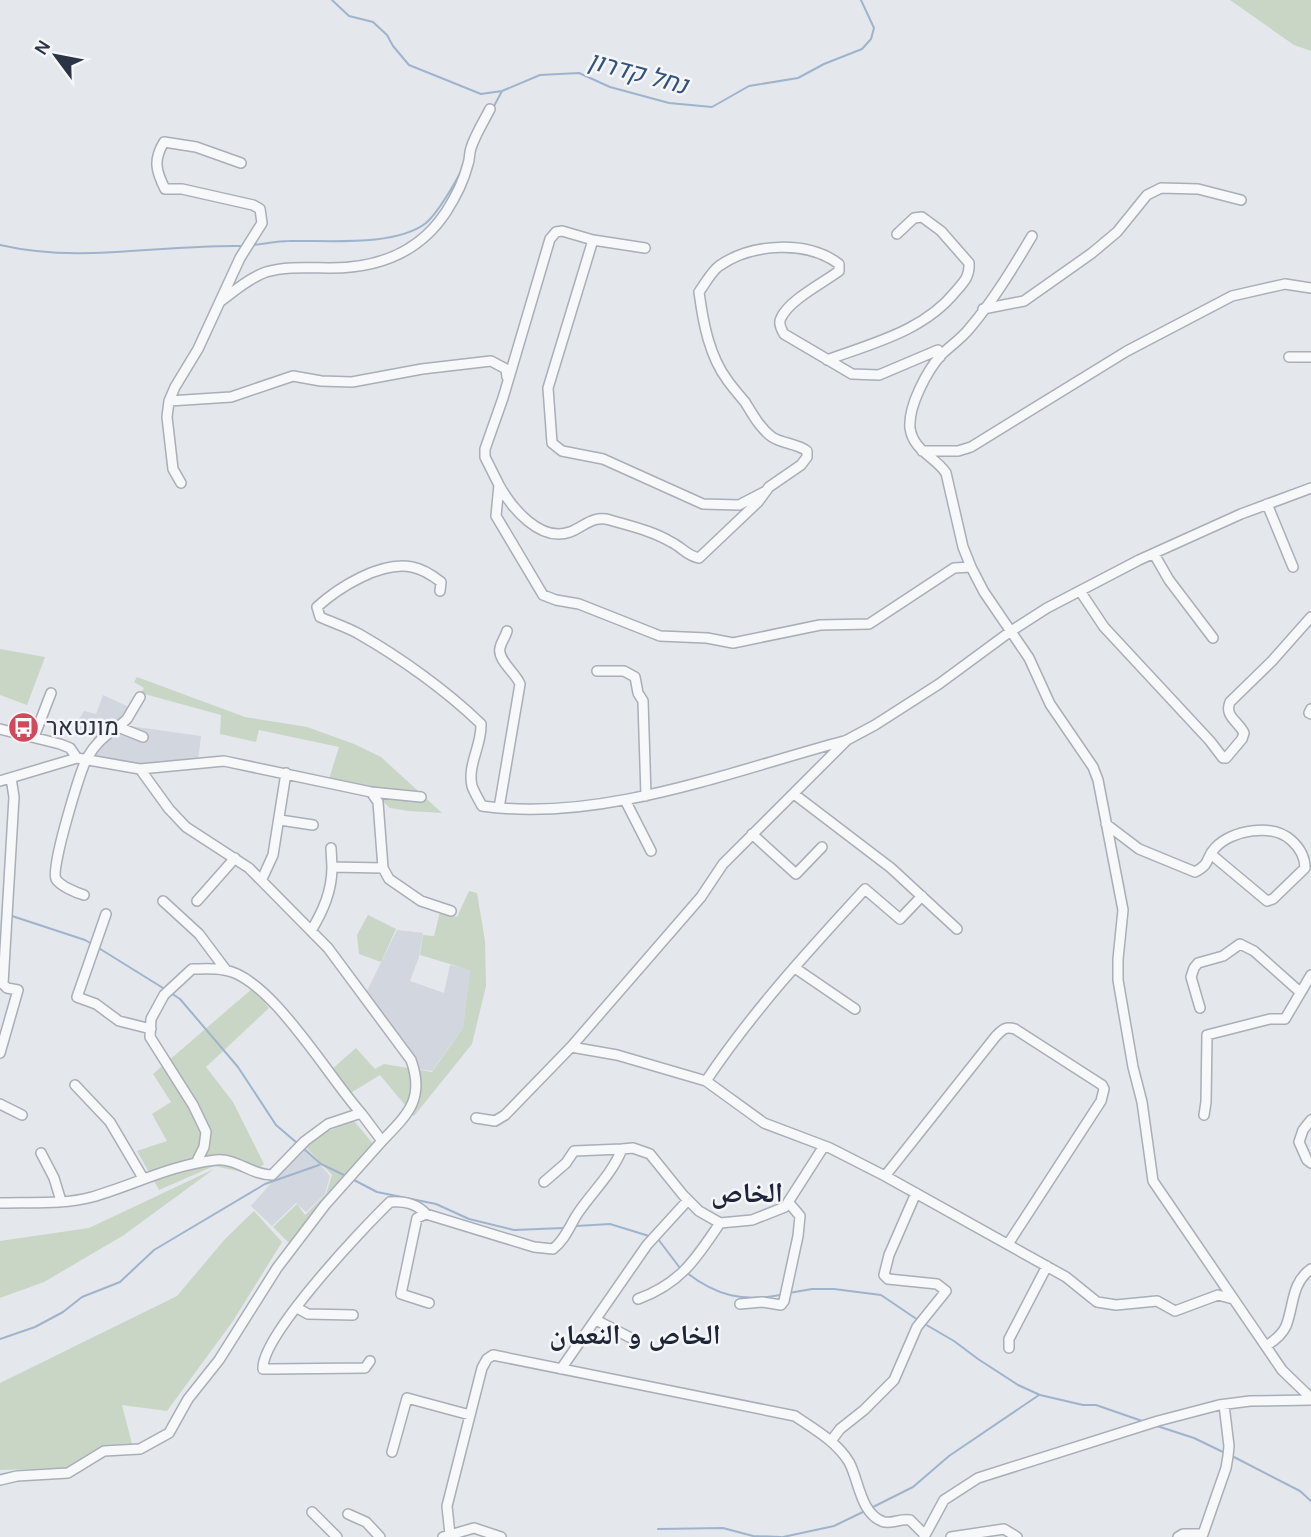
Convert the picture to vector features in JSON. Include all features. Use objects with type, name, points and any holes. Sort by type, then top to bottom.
[{"type":"street","points":[[220,302],[238,287],[265,272],[291,268],[368,266],[393,258],[411,248],[445,213],[462,180],[471,147],[490,109]]},
{"type":"street","points":[[181,483],[173,469],[167,417],[169,401],[198,349],[240,258],[262,223],[260,209],[253,205],[182,189],[165,189],[156,172],[158,151],[163,142],[196,147],[241,163]]},
{"type":"street","points":[[983,309],[1024,302],[1092,253],[1117,232],[1147,195],[1161,188],[1198,189],[1241,200]]},
{"type":"street","points":[[827,360],[884,340],[921,323],[944,307],[966,279],[969,263],[941,231],[922,217],[914,218],[897,234]]},
{"type":"street","points":[[645,248],[593,240],[562,231],[556,232],[550,239],[508,382],[485,449],[485,457],[509,503],[522,518],[548,532],[571,531],[593,519],[606,519],[660,536],[690,556],[699,558],[783,475],[801,465],[807,457],[807,451],[798,444],[773,438],[760,425],[737,390],[727,380],[714,356],[702,315],[699,292],[718,267],[764,248],[800,248],[832,258],[839,264],[839,271],[790,307],[780,318],[784,334],[852,374],[879,375],[938,350],[940,357]]},
{"type":"street","points":[[1032,236],[968,331],[940,357],[921,387],[911,413],[910,429],[922,451],[940,464],[947,473],[963,547],[971,567],[984,592],[1036,670],[1050,704],[1093,767],[1098,780],[1123,910],[1118,980],[1142,1102],[1153,1181],[1282,1370],[1311,1399]]},
{"type":"street","points":[[593,240],[548,388],[552,443],[562,451],[603,459],[703,504],[739,505],[766,491]]},
{"type":"street","points":[[922,451],[958,451],[971,447],[1127,351],[1231,296],[1285,284],[1311,288]]},
{"type":"street","points":[[1289,357],[1311,357]]},
{"type":"street","points":[[169,401],[232,397],[293,376],[321,381],[352,382],[480,361],[498,362],[506,369],[508,382]]},
{"type":"street","points":[[499,485],[496,516],[543,595],[579,604],[660,636],[707,638],[733,643],[820,625],[869,624],[954,568],[971,567]]},
{"type":"street","points":[[440,591],[441,582],[427,571],[410,566],[389,568],[335,591],[317,607],[320,617],[358,633],[385,650],[458,701],[481,724],[482,736],[473,764],[472,785],[482,806],[510,810],[625,800],[847,740],[939,684],[1047,608],[1154,554],[1267,504],[1311,488]]},
{"type":"street","points":[[1267,504],[1293,567]]},
{"type":"street","points":[[1154,554],[1169,580],[1213,638]]},
{"type":"street","points":[[1080,592],[1104,627],[1223,758],[1226,758],[1242,739],[1244,733],[1229,714],[1227,707],[1230,702],[1272,661],[1311,617]]},
{"type":"street","points":[[499,808],[520,684],[517,675],[500,658],[499,651],[506,631]]},
{"type":"street","points":[[597,671],[624,671],[635,677],[638,693],[643,701],[646,796]]},
{"type":"street","points":[[34,737],[51,692]]},
{"type":"street","points":[[84,895],[58,883],[54,876],[55,862],[81,759],[100,739],[127,719],[140,697]]},
{"type":"street","points":[[117,727],[143,737]]},
{"type":"street","points":[[0,729],[70,748],[81,759]]},
{"type":"street","points":[[476,1118],[495,1121],[505,1115],[571,1047],[701,897],[723,864],[847,740]]},
{"type":"street","points":[[0,781],[81,759],[140,769],[224,761],[371,792],[421,797]]},
{"type":"street","points":[[0,1480],[17,1476],[68,1473],[104,1451],[140,1449],[169,1433],[188,1399],[219,1360],[277,1268],[325,1205],[410,1108],[416,1093],[416,1074],[411,1060],[328,948],[262,880],[235,858],[186,827],[169,809],[140,769]]},
{"type":"street","points":[[262,880],[273,855],[286,774]]},
{"type":"street","points":[[0,1053],[18,990],[7,988],[3,984],[14,797],[10,778]]},
{"type":"street","points":[[371,792],[377,802],[383,868],[389,879],[421,901],[451,911]]},
{"type":"street","points":[[794,794],[891,868],[957,929]]},
{"type":"street","points":[[625,800],[651,851]]},
{"type":"street","points":[[280,820],[313,825]]},
{"type":"street","points":[[1106,824],[1139,849],[1195,872],[1209,862],[1214,848],[1247,830],[1276,832],[1289,837],[1297,846],[1308,869],[1273,899],[1267,901],[1212,855]]},
{"type":"street","points":[[752,834],[796,874],[822,847]]},
{"type":"street","points":[[0,838],[12,837]]},
{"type":"street","points":[[311,931],[325,908],[332,878],[331,848]]},
{"type":"street","points":[[197,901],[235,858]]},
{"type":"street","points":[[332,867],[383,868]]},
{"type":"street","points":[[706,1081],[721,1058],[795,968],[865,889],[900,919],[922,896]]},
{"type":"street","points":[[163,901],[199,934],[226,970]]},
{"type":"street","points":[[106,914],[77,997],[96,1004],[119,1021],[151,1029]]},
{"type":"street","points":[[1200,1008],[1191,977],[1194,968],[1198,963],[1223,957],[1240,944],[1254,951],[1305,991]]},
{"type":"street","points":[[795,968],[855,1009]]},
{"type":"street","points":[[196,1163],[204,1147],[206,1132],[193,1105],[150,1037],[151,1019],[164,995],[192,969],[226,970],[243,977],[270,999],[310,1045],[343,1094],[382,1141]]},
{"type":"street","points":[[1204,1115],[1207,1035],[1270,1019],[1285,1019],[1305,991],[1311,975]]},
{"type":"street","points":[[885,1176],[996,1035],[1009,1027],[1016,1029],[1102,1085],[1104,1089],[1101,1101],[1008,1244]]},
{"type":"street","points":[[571,1047],[617,1055],[706,1081],[764,1123],[824,1146],[885,1176],[1048,1266],[1077,1284],[1097,1302],[1107,1304],[1157,1301],[1175,1311],[1218,1295],[1234,1300]]},
{"type":"street","points":[[75,1085],[110,1122],[143,1178]]},
{"type":"street","points":[[0,1104],[22,1115]]},
{"type":"street","points":[[0,1203],[90,1197],[162,1170],[219,1160],[233,1161],[262,1175],[272,1175],[304,1141],[328,1124],[361,1113]]},
{"type":"street","points":[[1311,1121],[1303,1130],[1300,1142],[1302,1151],[1311,1163]]},
{"type":"street","points":[[544,1182],[566,1163],[574,1151],[641,1149],[650,1154],[699,1211],[720,1223],[752,1220],[778,1211],[789,1203],[806,1171],[824,1146]]},
{"type":"street","points":[[370,1361],[365,1368],[263,1368],[266,1351],[306,1294],[390,1202],[403,1202],[420,1207],[426,1214],[534,1247],[553,1250],[616,1164],[622,1149]]},
{"type":"street","points":[[41,1153],[54,1178],[61,1201]]},
{"type":"street","points":[[831,1441],[840,1429],[894,1380],[917,1327],[946,1291],[937,1284],[888,1279],[884,1275],[889,1255],[916,1193]]},
{"type":"street","points":[[561,1369],[647,1245],[688,1200]]},
{"type":"street","points":[[740,1304],[781,1305],[784,1301],[800,1216],[789,1203]]},
{"type":"street","points":[[426,1214],[417,1218],[401,1294],[429,1303]]},
{"type":"street","points":[[638,1299],[668,1287],[699,1254],[720,1223]]},
{"type":"street","points":[[1009,1348],[1009,1339],[1048,1266]]},
{"type":"street","points":[[1266,1346],[1284,1329],[1296,1287],[1311,1269]]},
{"type":"street","points":[[297,1308],[307,1314],[353,1315]]},
{"type":"street","points":[[596,1320],[629,1337]]},
{"type":"street","points":[[501,1537],[474,1528],[447,1536],[447,1506],[482,1368],[489,1356],[498,1355],[794,1416],[831,1441],[849,1463],[860,1494],[874,1516],[886,1522],[910,1520],[925,1536],[944,1500],[978,1478],[1158,1420],[1250,1401],[1311,1399]]},
{"type":"street","points":[[392,1452],[407,1398],[470,1415]]},
{"type":"street","points":[[1178,1537],[1183,1534],[1203,1534],[1208,1522],[1228,1456],[1224,1405]]},
{"type":"street","points":[[312,1512],[337,1537]]},
{"type":"street","points":[[348,1514],[366,1522],[380,1537]]},
{"type":"street","points":[[951,1537],[1004,1529],[1017,1537]]},
{"type":"shaded area","points":[[103,695],[129,707],[122,725],[201,736],[198,761],[121,764],[92,757],[94,737],[75,726],[84,711],[96,714]]},
{"type":"shaded area","points":[[397,930],[423,933],[419,957],[410,981],[444,993],[450,965],[470,969],[463,1028],[432,1071],[416,1069],[365,995]]},
{"type":"shaded area","points":[[304,1146],[330,1176],[325,1194],[306,1212],[296,1203],[272,1226],[251,1206]]},
{"type":"green space","points":[[1230,0],[1311,0],[1311,51],[1294,45]]},
{"type":"green space","points":[[0,649],[45,657],[27,705],[0,695]]},
{"type":"green space","points":[[137,677],[245,717],[307,727],[354,744],[381,757],[442,813],[390,808],[380,799],[329,779],[339,747],[259,730],[256,742],[220,734],[221,715],[141,693],[144,688],[134,682]]},
{"type":"green space","points":[[469,891],[477,893],[485,941],[486,986],[472,1044],[414,1116],[380,1075],[349,1094],[331,1070],[356,1048],[375,1069],[384,1064],[432,1072],[463,1028],[470,970],[420,955],[423,935],[434,936],[440,912],[457,917]]},
{"type":"green space","points":[[368,915],[396,929],[381,962],[359,954],[357,935]]},
{"type":"green space","points":[[253,988],[269,1008],[206,1067],[233,1102],[264,1164],[252,1174],[214,1166],[159,1190],[137,1151],[167,1141],[152,1114],[171,1102],[153,1074]]},
{"type":"green space","points":[[354,1121],[375,1146],[292,1246],[273,1227],[297,1204],[305,1215],[326,1194],[332,1175],[304,1145],[318,1135]]},
{"type":"green space","points":[[214,1169],[124,1235],[44,1282],[0,1298],[0,1241],[89,1228]]},
{"type":"green space","points":[[254,1211],[282,1242],[233,1321],[167,1411],[122,1405],[132,1444],[65,1468],[0,1470],[0,1383],[177,1296],[225,1239]]},
{"type":"waterway","name":"נחל קדרון","points":[[332,0],[349,16],[373,22],[387,35],[409,65],[481,94],[502,91],[540,75],[579,73],[610,87],[669,103],[712,107],[749,86],[798,78],[862,49],[871,39],[874,28],[861,0]]},
{"type":"waterway","points":[[493,108],[502,91]]},
{"type":"waterway","points":[[252,245],[284,241],[360,241],[413,231],[435,213],[462,169]]},
{"type":"waterway","points":[[0,245],[61,253],[243,246]]},
{"type":"waterway","points":[[12,916],[92,944]]},
{"type":"waterway","points":[[97,947],[163,988]]},
{"type":"waterway","points":[[171,993],[180,999],[238,1067],[276,1125],[297,1143]]},
{"type":"waterway","points":[[304,1149],[321,1164],[346,1176]]},
{"type":"waterway","points":[[0,1339],[35,1327],[63,1312],[82,1297],[120,1282],[154,1250],[265,1184],[319,1165]]},
{"type":"waterway","points":[[354,1180],[377,1192],[436,1204],[469,1219],[514,1230],[564,1228]]},
{"type":"waterway","points":[[576,1226],[610,1224],[649,1236]]},
{"type":"waterway","points":[[658,1239],[680,1268]]},
{"type":"waterway","points":[[687,1273],[709,1287],[731,1295],[754,1298],[780,1295]]},
{"type":"waterway","points":[[789,1293],[834,1289],[881,1295],[918,1320]]},
{"type":"waterway","points":[[923,1323],[1018,1385],[1040,1395],[1083,1405],[1096,1405],[1145,1422]]},
{"type":"waterway","points":[[873,1507],[913,1487],[949,1456],[1039,1395]]},
{"type":"waterway","points":[[1157,1426],[1194,1438],[1223,1452]]},
{"type":"waterway","points":[[1232,1456],[1300,1491],[1311,1501]]},
{"type":"waterway","points":[[783,1537],[834,1526],[865,1511]]},
{"type":"waterway","points":[[658,1529],[723,1528],[753,1536],[781,1537]]},
{"type":"place","name":"מונטאר","points":[[23,727]]},
{"type":"district","name":"الخاص","points":[[747,1192]]},
{"type":"district","name":"الخاص و النعمان","points":[[635,1334]]}]
